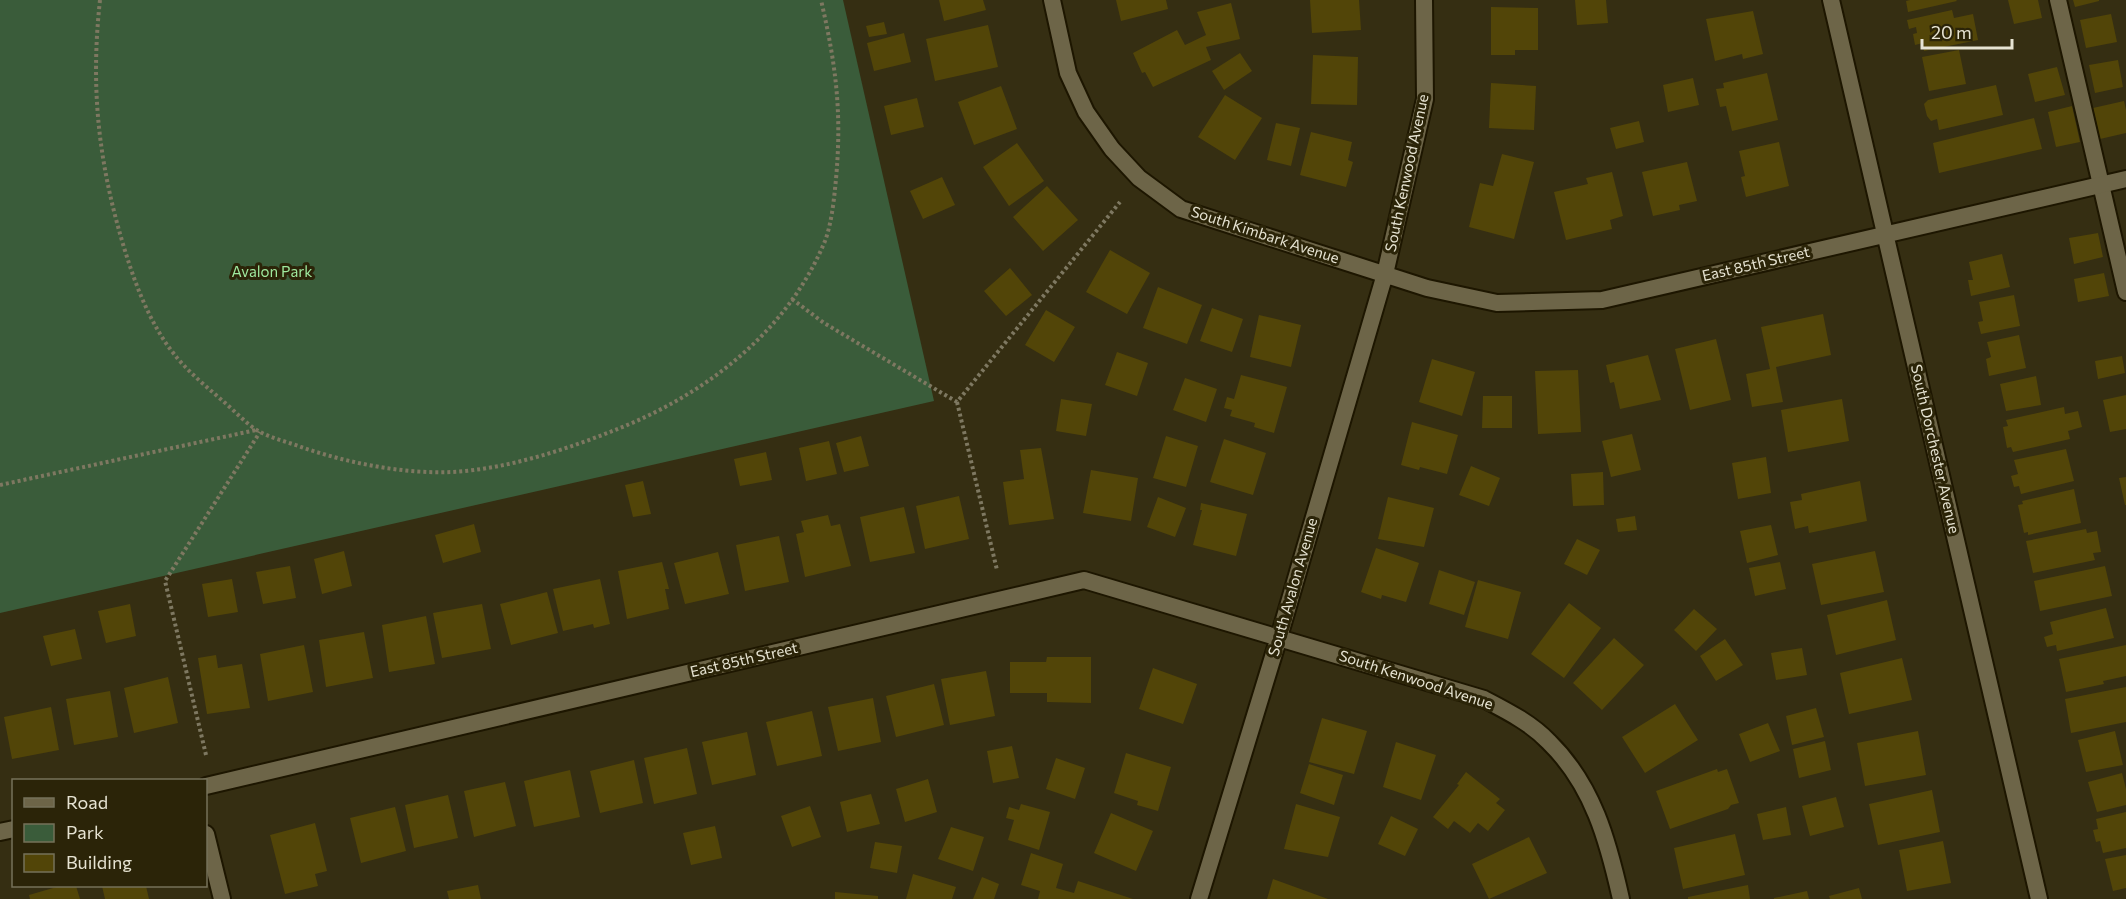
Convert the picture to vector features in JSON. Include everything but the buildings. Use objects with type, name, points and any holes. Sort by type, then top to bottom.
[{"type":"street","name":"South Kimbark Avenue","points":[[1052,0],[1068,72],[1086,112],[1112,149],[1139,178],[1181,209],[1385,274]]},
{"type":"street","name":"South Kenwood Avenue","points":[[1385,274],[1425,99],[1424,0]]},
{"type":"street","name":"South Dorchester Avenue","points":[[1831,0],[2039,899]]},
{"type":"street","points":[[2058,0],[2126,292]]},
{"type":"street","name":"East 85th Street","points":[[1385,274],[1427,288],[1497,303],[1602,300],[2126,179]]},
{"type":"street","name":"South Avalon Avenue","points":[[1199,899],[1279,637],[1385,274]]},
{"type":"street","name":"East 85th Street","points":[[207,786],[1084,580],[1279,637]]},
{"type":"street","name":"South Kenwood Avenue","points":[[1279,637],[1484,699],[1519,718],[1550,742],[1578,778],[1595,810],[1609,846],[1621,899]]},
{"type":"street","points":[[207,838],[222,899]]},
{"type":"path","points":[[100,0],[95,70],[98,134],[111,206],[149,316],[173,353],[201,383],[258,431],[321,454],[364,464],[452,472],[545,455],[591,440],[673,404],[709,381],[746,352],[771,326],[808,274],[826,238],[835,190],[839,150],[839,104],[833,51],[821,0]]},
{"type":"path","points":[[957,402],[1120,202]]},
{"type":"path","points":[[792,299],[824,323],[957,402],[997,570]]},
{"type":"path","points":[[0,485],[258,431]]},
{"type":"path","points":[[206,754],[165,581],[258,431]]},
{"type":"green space","name":"Avalon Park","points":[[0,0],[843,0],[934,401],[0,613]]}]
